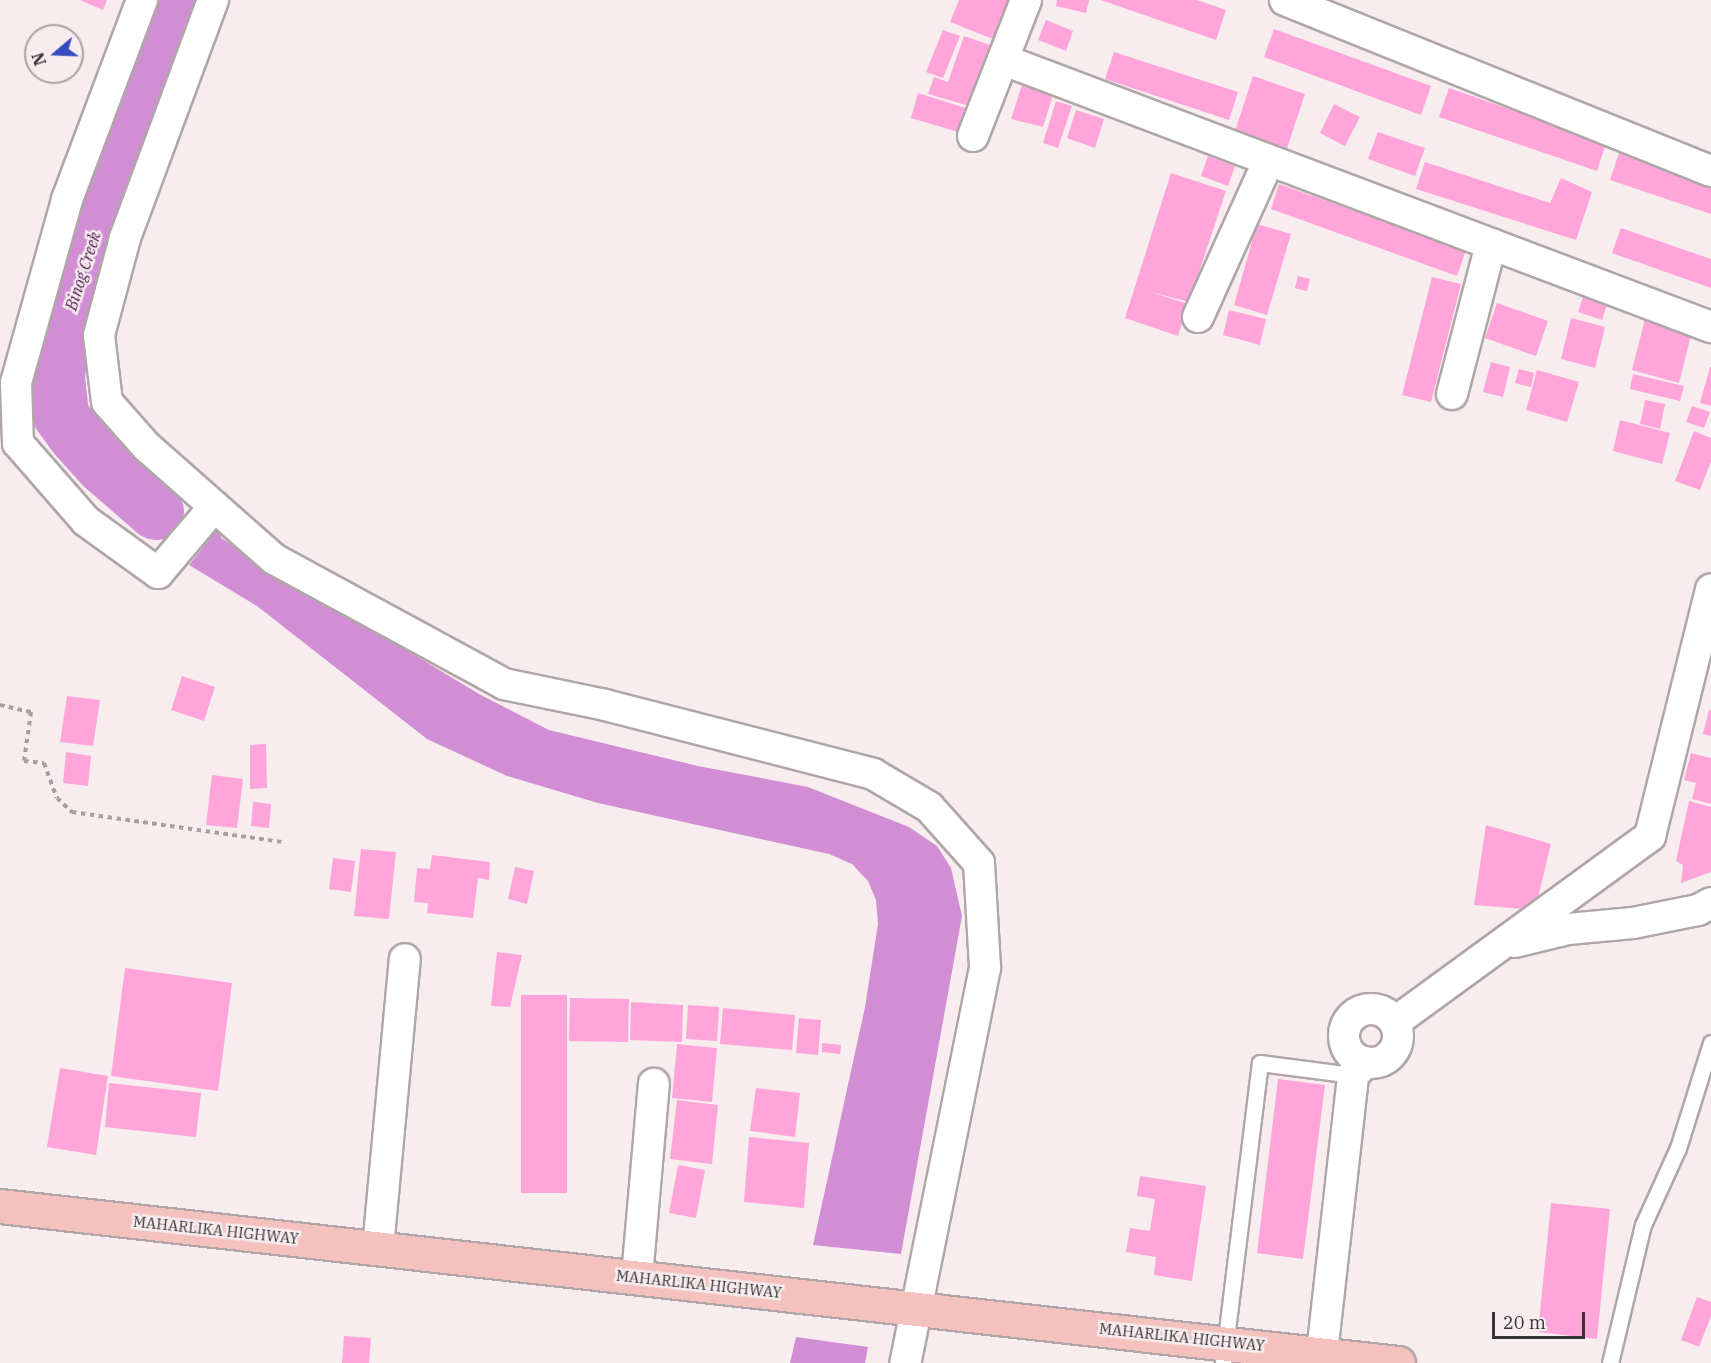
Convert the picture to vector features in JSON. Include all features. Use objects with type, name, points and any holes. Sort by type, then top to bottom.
[{"type":"highway","name":"MAHARLIKA HIGHWAY","points":[[0,1206],[917,1308],[1224,1353],[1398,1363]]},
{"type":"street","points":[[142,0],[67,200],[16,383],[18,442],[86,521],[158,573],[214,507]]},
{"type":"street","points":[[213,0],[125,238],[99,335],[107,402],[147,447],[274,559],[504,684],[604,705],[873,774],[929,807],[979,863],[985,968],[904,1363]]},
{"type":"street","points":[[973,136],[1026,0]]},
{"type":"street","points":[[1286,0],[1711,171]]},
{"type":"street","points":[[1004,60],[1268,162],[1711,327]]},
{"type":"street","points":[[1198,317],[1268,162]]},
{"type":"street","points":[[1452,394],[1491,244]]},
{"type":"street","points":[[1395,1022],[1650,836],[1711,589]]},
{"type":"street","points":[[1503,944],[1568,929],[1634,923],[1698,910],[1711,903]]},
{"type":"street","points":[[378,1248],[405,959]]},
{"type":"street","points":[[1321,1358],[1360,1069],[1346,1046],[1344,1038],[1349,1020],[1363,1010],[1381,1011],[1395,1022],[1398,1040],[1390,1055],[1360,1069]]},
{"type":"street","points":[[638,1277],[654,1084]]},
{"type":"lane","points":[[1610,1363],[1643,1225],[1678,1148],[1711,1043]]},
{"type":"lane","points":[[1224,1353],[1260,1063],[1360,1069]]},
{"type":"path","points":[[0,705],[31,712],[24,760],[44,764],[57,798],[72,812],[282,842]]},
{"type":"shaded area","points":[[221,525],[221,538],[479,694],[549,730],[698,766],[808,787],[909,827],[937,846],[951,868],[962,916],[901,1254],[813,1245],[865,1007],[878,924],[876,900],[868,881],[852,864],[829,854],[598,803],[507,776],[427,739],[257,606],[189,565]]},
{"type":"shaded area","points":[[796,1337],[868,1347],[865,1363],[790,1363]]},
{"type":"building","points":[[80,0],[107,0],[103,10]]},
{"type":"building","points":[[959,0],[1010,0],[1019,4],[1003,43],[950,22]]},
{"type":"building","points":[[1057,0],[1089,0],[1086,13],[1056,6]]},
{"type":"building","points":[[1101,0],[1197,0],[1226,10],[1216,40]]},
{"type":"building","points":[[1046,20],[1073,31],[1066,51],[1038,40]]},
{"type":"building","points":[[1274,29],[1431,86],[1421,115],[1264,57]]},
{"type":"building","points":[[943,30],[960,36],[943,78],[926,72]]},
{"type":"building","points":[[964,36],[996,47],[973,107],[928,94],[934,77],[948,82]]},
{"type":"building","points":[[1114,52],[1238,92],[1229,120],[1105,79]]},
{"type":"building","points":[[1253,76],[1305,94],[1287,148],[1235,131]]},
{"type":"building","points":[[1022,85],[1053,95],[1043,127],[1011,119]]},
{"type":"building","points":[[1449,88],[1606,143],[1597,171],[1439,117]]},
{"type":"building","points":[[918,93],[972,110],[965,134],[911,118]]},
{"type":"building","points":[[1056,101],[1072,106],[1058,148],[1043,143]]},
{"type":"building","points":[[1334,104],[1360,117],[1345,146],[1320,133]]},
{"type":"building","points":[[1076,110],[1104,119],[1095,148],[1067,138]]},
{"type":"building","points":[[1378,132],[1425,148],[1415,176],[1368,159]]},
{"type":"building","points":[[1620,150],[1711,180],[1711,214],[1610,180]]},
{"type":"building","points":[[1208,156],[1235,166],[1228,186],[1201,176]]},
{"type":"building","points":[[1425,162],[1550,203],[1561,178],[1592,192],[1576,240],[1416,189]]},
{"type":"building","points":[[1171,173],[1226,191],[1189,302],[1151,292],[1188,304],[1178,336],[1125,318]]},
{"type":"building","points":[[1279,184],[1466,250],[1457,276],[1271,209]]},
{"type":"building","points":[[1257,224],[1291,234],[1267,315],[1234,305]]},
{"type":"building","points":[[1621,228],[1711,259],[1711,288],[1612,253]]},
{"type":"building","points":[[1298,276],[1310,279],[1307,291],[1295,288]]},
{"type":"building","points":[[1432,277],[1461,284],[1431,402],[1402,395]]},
{"type":"building","points":[[1585,291],[1609,299],[1602,320],[1578,312]]},
{"type":"building","points":[[1497,303],[1548,321],[1536,356],[1485,338]]},
{"type":"building","points":[[1229,310],[1266,319],[1260,345],[1223,335]]},
{"type":"building","points":[[1571,318],[1605,327],[1595,368],[1561,359]]},
{"type":"building","points":[[1645,319],[1692,331],[1679,383],[1632,370]]},
{"type":"building","points":[[1491,362],[1510,367],[1503,397],[1483,392]]},
{"type":"building","points":[[1711,367],[1711,406],[1700,403]]},
{"type":"building","points":[[1519,369],[1534,373],[1531,387],[1515,383]]},
{"type":"building","points":[[1537,370],[1579,382],[1567,422],[1526,410]]},
{"type":"building","points":[[1633,374],[1684,386],[1680,401],[1630,389]]},
{"type":"building","points":[[1645,400],[1665,404],[1660,429],[1640,424]]},
{"type":"building","points":[[1692,406],[1710,412],[1704,428],[1686,422]]},
{"type":"building","points":[[1620,420],[1670,433],[1662,464],[1613,451]]},
{"type":"building","points":[[1694,431],[1711,438],[1711,461],[1700,490],[1675,481]]},
{"type":"building","points":[[182,676],[215,687],[204,721],[171,710]]},
{"type":"building","points":[[67,696],[100,700],[93,746],[60,742]]},
{"type":"building","points":[[1709,710],[1711,710],[1711,736],[1703,734]]},
{"type":"building","points":[[266,744],[267,788],[250,789],[250,745]]},
{"type":"building","points":[[66,752],[91,756],[88,786],[63,783]]},
{"type":"building","points":[[1691,753],[1711,758],[1711,804],[1692,799],[1696,783],[1684,780]]},
{"type":"building","points":[[212,775],[243,779],[237,828],[206,825]]},
{"type":"building","points":[[1689,801],[1711,807],[1711,872],[1681,883],[1683,865],[1676,861]]},
{"type":"building","points":[[253,802],[271,804],[269,828],[251,826]]},
{"type":"building","points":[[1486,825],[1551,844],[1535,910],[1474,905]]},
{"type":"building","points":[[361,849],[396,852],[389,919],[354,916]]},
{"type":"building","points":[[432,855],[490,862],[489,880],[478,878],[473,918],[427,913],[428,903],[414,902],[417,868],[430,869]]},
{"type":"building","points":[[333,858],[355,861],[351,892],[329,889]]},
{"type":"building","points":[[515,867],[534,871],[527,904],[508,899]]},
{"type":"building","points":[[497,952],[522,955],[510,1007],[491,1006]]},
{"type":"building","points":[[125,968],[232,983],[218,1091],[111,1076]]},
{"type":"building","points":[[521,995],[567,995],[567,1193],[521,1193]]},
{"type":"building","points":[[570,998],[629,999],[628,1042],[569,1041]]},
{"type":"building","points":[[631,1002],[683,1005],[682,1042],[630,1040]]},
{"type":"building","points":[[688,1005],[719,1007],[717,1041],[686,1039]]},
{"type":"building","points":[[723,1008],[795,1015],[792,1050],[720,1044]]},
{"type":"building","points":[[799,1018],[821,1020],[818,1055],[796,1053]]},
{"type":"building","points":[[822,1043],[841,1045],[840,1054],[822,1052]]},
{"type":"building","points":[[677,1044],[717,1048],[712,1102],[672,1098]]},
{"type":"building","points":[[60,1068],[108,1076],[96,1155],[47,1147]]},
{"type":"building","points":[[1278,1079],[1325,1085],[1303,1259],[1257,1253]]},
{"type":"building","points":[[109,1083],[201,1093],[196,1137],[105,1127]]},
{"type":"building","points":[[756,1088],[800,1093],[795,1137],[750,1131]]},
{"type":"building","points":[[677,1100],[718,1105],[712,1164],[670,1159]]},
{"type":"building","points":[[749,1137],[809,1143],[804,1208],[744,1202]]},
{"type":"building","points":[[678,1165],[705,1170],[696,1218],[669,1213]]},
{"type":"building","points":[[1140,1176],[1206,1186],[1192,1281],[1154,1275],[1156,1257],[1126,1252],[1130,1228],[1150,1231],[1155,1199],[1137,1196]]},
{"type":"building","points":[[1551,1203],[1610,1209],[1597,1339],[1538,1332]]},
{"type":"building","points":[[1697,1297],[1711,1302],[1711,1316],[1699,1347],[1681,1340]]},
{"type":"building","points":[[344,1336],[371,1338],[369,1363],[342,1363]]},
{"type":"waterway","name":"Binog Creek","points":[[156,512],[103,466],[76,436],[61,415],[57,376],[62,335],[168,0]]}]
